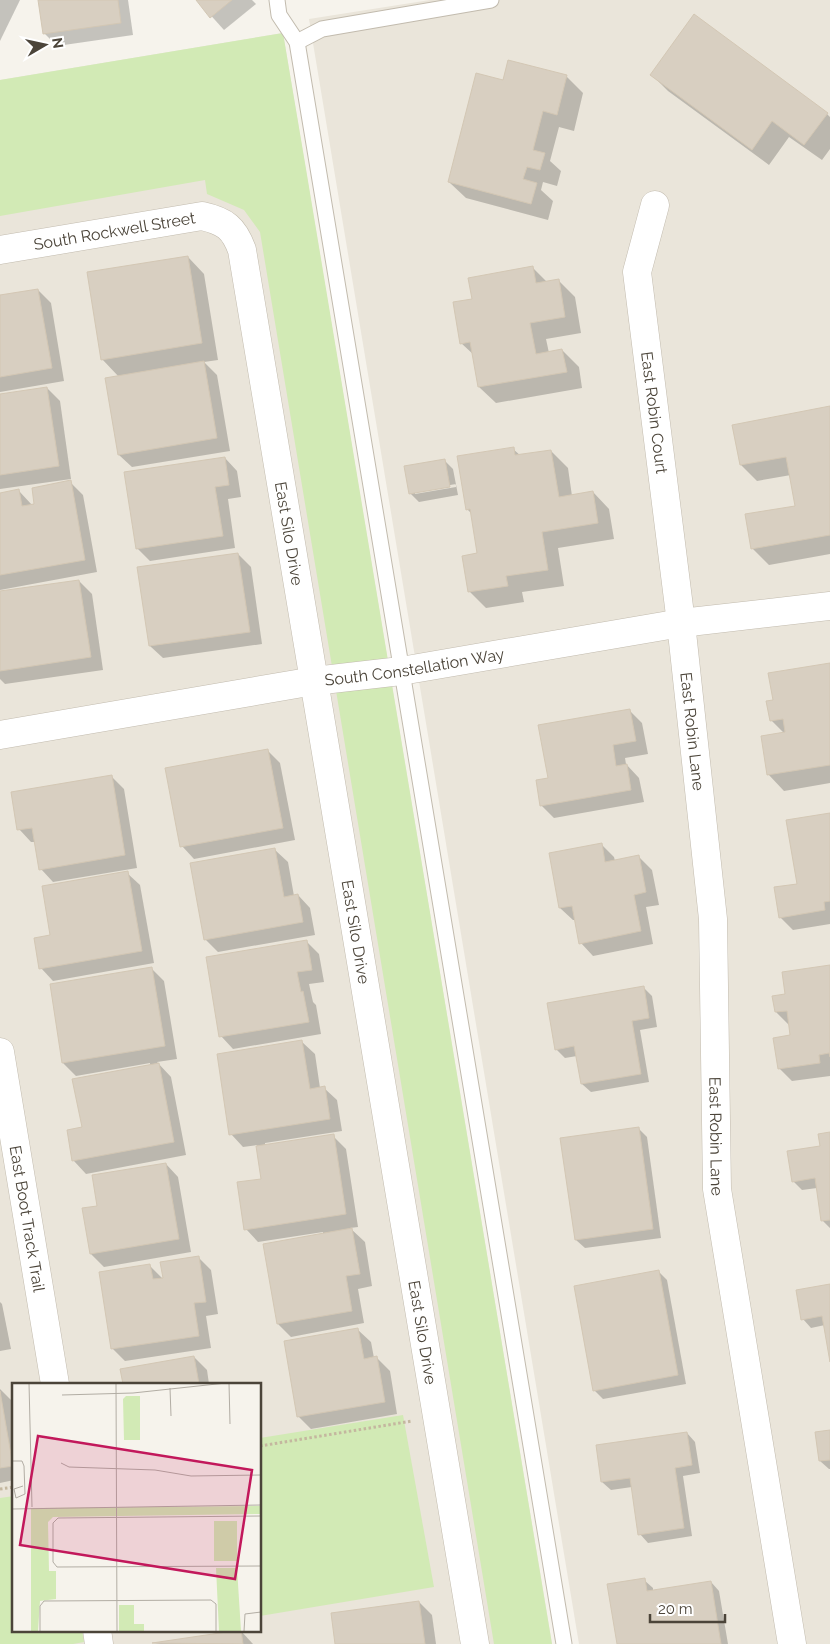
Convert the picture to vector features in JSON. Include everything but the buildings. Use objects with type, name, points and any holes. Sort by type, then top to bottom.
[{"type":"street","name":"East Robin Court","points":[[655,205],[637,272],[681,623]]},
{"type":"street","name":"South Rockwell Street","points":[[0,250],[202,216],[216,219],[228,226]]},
{"type":"street","name":"East Silo Drive","points":[[228,226],[237,237],[242,250],[476,1644]]},
{"type":"street","name":"South Constellation Way","points":[[0,735],[314,681],[401,671],[681,623],[830,606]]},
{"type":"street","name":"East Robin Lane","points":[[681,623],[713,919],[717,1189],[792,1644]]},
{"type":"street","name":"East Boot Track Trail","points":[[0,1052],[55,1383]]},
{"type":"lane","points":[[277,0],[279,15],[296,42],[564,1644]]},
{"type":"lane","points":[[296,42],[322,29],[491,0]]},
{"type":"path","points":[[261,1446],[437,1417]]},
{"type":"shaded area","points":[[430,0],[830,0],[830,1644],[579,1644],[309,19]]},
{"type":"shaded area","points":[[283,33],[552,1644],[0,1644],[0,80]]},
{"type":"green space","points":[[283,33],[552,1644],[494,1644],[260,232],[244,210],[207,194],[205,180],[0,216],[0,80]]},
{"type":"green space","points":[[403,1415],[434,1587],[261,1616],[261,1438]]},
{"type":"green space","points":[[12,1496],[12,1632],[82,1632],[84,1642],[73,1644],[0,1644],[0,1498]]}]
